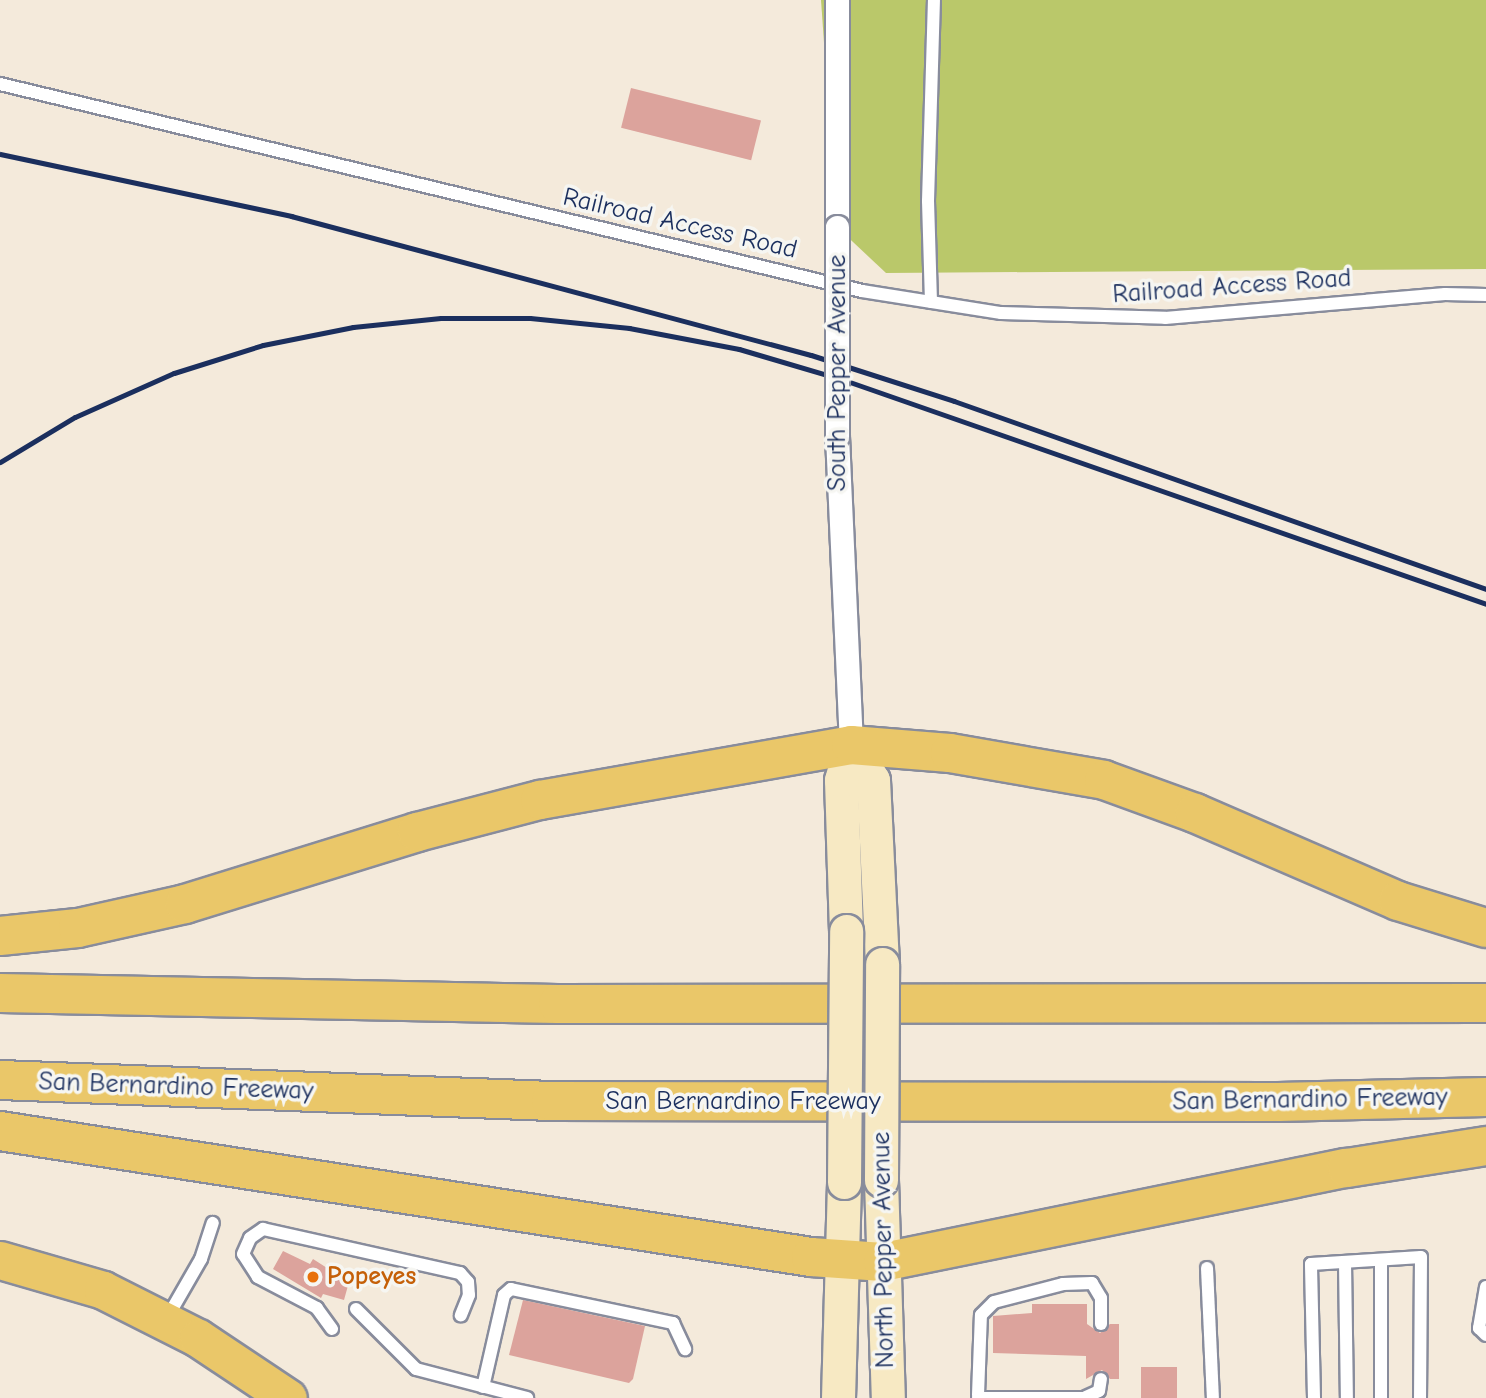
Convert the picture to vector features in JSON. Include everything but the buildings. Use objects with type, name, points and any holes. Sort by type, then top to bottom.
[{"type":"highway","points":[[0,936],[78,929],[185,904],[514,806],[851,745],[978,756],[1104,780],[1195,813],[1398,901],[1486,928]]},
{"type":"highway","points":[[0,993],[558,1004],[1486,1003]]},
{"type":"highway","name":"San Bernardino Freeway","points":[[0,1080],[551,1101],[1279,1102],[1486,1097]]},
{"type":"highway","points":[[0,1131],[840,1261],[883,1262],[1347,1168],[1486,1146]]},
{"type":"main road","name":"South Pepper Avenue","points":[[846,1061],[846,931],[841,780],[851,745]]},
{"type":"main road","name":"South Pepper Avenue","points":[[851,745],[873,780],[881,933],[881,1061]]},
{"type":"main road","name":"North Pepper Avenue","points":[[838,1398],[846,1061]]},
{"type":"main road","name":"North Pepper Avenue","points":[[881,1061],[881,1181],[888,1398]]},
{"type":"main road","points":[[0,1260],[103,1290],[164,1321],[288,1398]]},
{"type":"street","name":"South Pepper Avenue","points":[[836,0],[837,436],[851,745]]},
{"type":"lane","points":[[930,302],[928,212],[934,0]]},
{"type":"lane","name":"Railroad Access Road","points":[[0,84],[862,291],[930,302],[1063,317],[1165,318],[1445,294],[1486,295]]},
{"type":"lane","points":[[164,1321],[201,1259],[213,1223]]},
{"type":"lane","points":[[332,1329],[317,1308],[258,1277],[243,1254],[250,1238],[264,1230],[460,1273],[468,1282],[469,1295],[461,1315]]},
{"type":"lane","points":[[1314,1398],[1311,1264],[1421,1257],[1420,1398]]},
{"type":"lane","points":[[1381,1260],[1381,1398]]},
{"type":"lane","points":[[1345,1262],[1346,1398]]},
{"type":"lane","points":[[1207,1268],[1213,1398]]},
{"type":"lane","points":[[1101,1324],[1101,1298],[1092,1283],[1063,1284],[995,1302],[981,1315],[978,1396],[1086,1398],[1099,1391],[1101,1379]]},
{"type":"lane","points":[[1486,1287],[1479,1328],[1486,1335]]},
{"type":"lane","points":[[483,1387],[504,1295],[511,1289],[673,1323],[685,1349]]},
{"type":"lane","points":[[356,1309],[416,1369],[527,1398]]},
{"type":"green space","points":[[821,0],[1486,0],[1486,269],[886,273],[837,227]]},
{"type":"railway","points":[[0,154],[291,216],[811,355],[954,401],[1486,589]]},
{"type":"railway","points":[[0,462],[75,417],[174,373],[263,345],[353,327],[441,318],[530,318],[629,328],[739,349],[844,380],[1486,604]]},
{"type":"place","name":"Popeyes","points":[[313,1277]]}]
